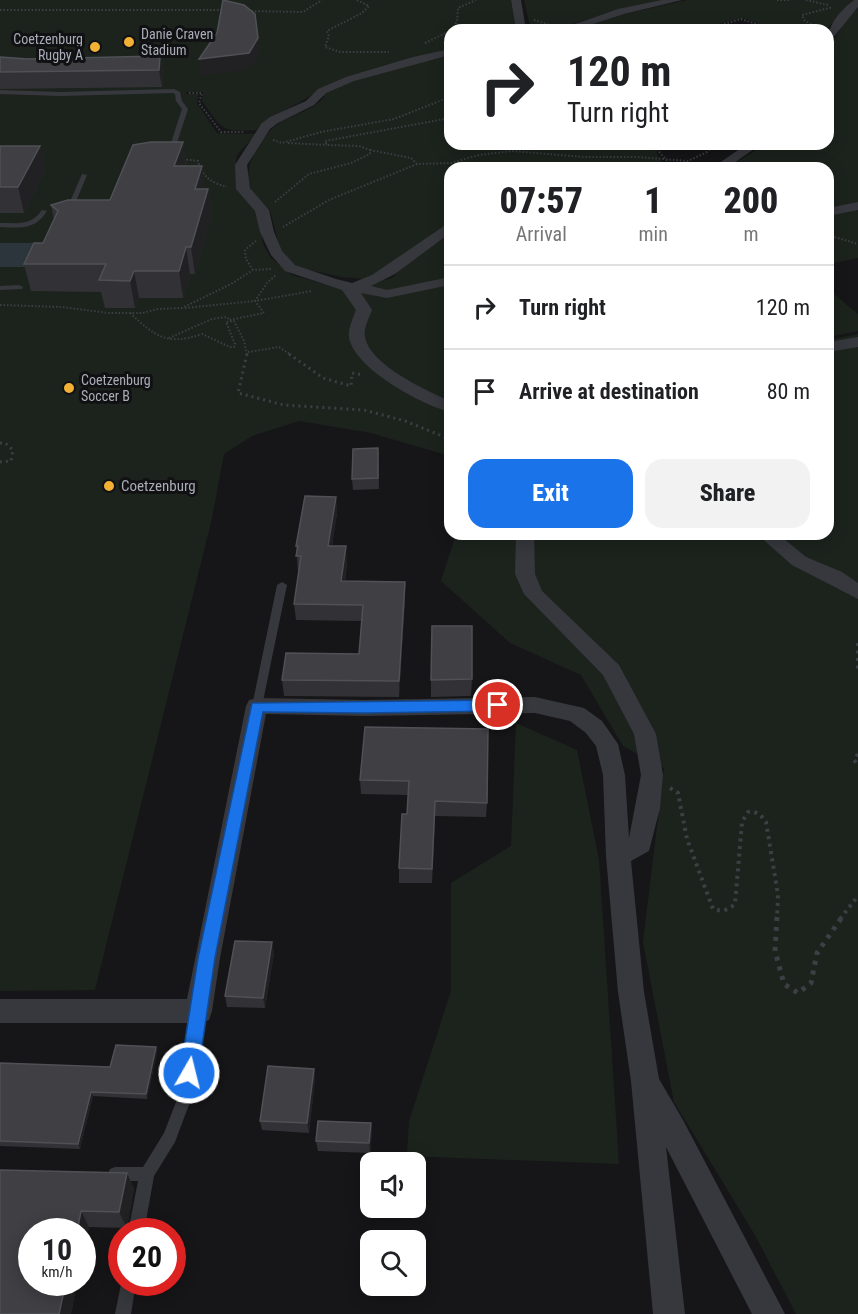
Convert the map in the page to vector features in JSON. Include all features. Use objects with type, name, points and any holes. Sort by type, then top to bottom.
[{"type":"street","points":[[516,0],[521,24]]},
{"type":"street","points":[[581,24],[612,14],[677,0]]},
{"type":"street","points":[[834,29],[848,10],[858,2]]},
{"type":"street","points":[[444,53],[350,79],[322,91],[310,103],[274,120],[262,132],[241,165],[243,189],[262,210],[267,232],[276,252],[290,268],[340,285],[387,294],[444,282]]},
{"type":"street","points":[[727,162],[746,150]]},
{"type":"street","points":[[834,211],[858,206]]},
{"type":"street","points":[[340,285],[364,285],[384,274],[444,230]]},
{"type":"street","points":[[340,285],[360,300],[364,310],[357,331],[363,350],[403,384],[418,394],[444,405]]},
{"type":"street","points":[[834,346],[858,342]]},
{"type":"street","points":[[525,540],[525,574],[534,594],[611,670],[645,734],[652,776],[640,844],[618,856]]},
{"type":"street","points":[[773,540],[799,561],[835,577],[858,592]]},
{"type":"street","points":[[0,1011],[199,1011],[211,936],[257,706],[365,708],[534,705],[576,714],[594,727],[607,744],[614,775],[618,856],[631,992],[645,1081],[669,1314]]},
{"type":"street","points":[[645,1081],[674,1130],[769,1314]]},
{"type":"lane","points":[[0,92],[60,94],[174,91],[178,93],[179,101],[185,109],[174,148],[167,158]]},
{"type":"lane","points":[[72,204],[84,175]]},
{"type":"lane","points":[[0,225],[32,224],[38,221],[44,211]]},
{"type":"lane","points":[[0,288],[20,287]]},
{"type":"lane","points":[[257,706],[282,585]]},
{"type":"lane","points":[[139,1218],[147,1173],[170,1137],[183,1102],[199,1011]]},
{"type":"lane","points":[[102,1174],[147,1173]]},
{"type":"lane","points":[[123,1314],[126,1296]]},
{"type":"path","points":[[248,11],[303,12],[322,0]]},
{"type":"path","points":[[357,0],[369,6],[362,13],[327,31],[329,36],[325,47],[340,52],[392,52]]},
{"type":"path","points":[[455,24],[458,8],[476,0]]},
{"type":"path","points":[[777,0],[791,0]]},
{"type":"path","points":[[806,0],[837,7],[811,11],[802,15],[804,20],[810,24]]},
{"type":"path","points":[[0,10],[236,10]]},
{"type":"path","points":[[724,24],[741,19],[757,24]]},
{"type":"path","points":[[202,93],[199,103],[221,132],[262,132],[268,138],[282,143],[359,146],[411,158],[417,164]]},
{"type":"path","points":[[282,143],[321,132],[409,115],[444,100]]},
{"type":"path","points":[[327,145],[325,141],[444,119]]},
{"type":"path","points":[[262,210],[290,191],[309,174],[363,159],[370,154],[370,150]]},
{"type":"path","points":[[658,150],[669,162]]},
{"type":"path","points":[[454,162],[478,155],[512,151],[583,157],[688,161],[709,150]]},
{"type":"path","points":[[167,158],[193,159],[198,162],[202,174],[211,183],[243,189]]},
{"type":"path","points":[[253,270],[246,260],[245,250],[267,232],[277,230],[329,200],[417,164],[444,163]]},
{"type":"path","points":[[834,237],[858,244]]},
{"type":"path","points":[[255,302],[267,283],[290,268]]},
{"type":"path","points":[[182,308],[231,284],[253,270],[290,268]]},
{"type":"path","points":[[0,305],[32,304],[130,313],[255,302],[340,285]]},
{"type":"path","points":[[130,313],[157,339],[185,341],[202,334],[226,346],[234,347],[235,344],[226,322],[238,316],[264,313],[255,302]]},
{"type":"path","points":[[165,339],[185,334],[212,318],[227,317],[234,321],[245,338],[248,352],[238,393],[284,405],[364,410],[405,421],[444,437]]},
{"type":"path","points":[[248,352],[279,348],[322,378],[351,386],[351,373],[403,384]]},
{"type":"path","points":[[0,443],[5,443],[13,450],[13,459],[0,462]]},
{"type":"path","points":[[858,643],[856,657],[858,670]]},
{"type":"path","points":[[858,754],[854,760],[858,765]]},
{"type":"path","points":[[652,776],[678,793],[687,839],[713,909],[721,912],[727,911],[735,904],[742,822],[748,812],[754,811],[760,814],[766,822],[778,895],[775,951],[784,984],[798,993],[810,986],[814,977],[815,955],[858,896]]},
{"type":"shaded area","name":"Coetzenburg","points":[[0,0],[511,0],[515,24],[444,24],[444,150],[655,150],[662,162],[444,162],[444,227],[382,271],[364,279],[341,277],[293,264],[281,253],[270,210],[252,192],[249,182],[251,161],[270,131],[283,121],[312,107],[325,96],[313,94],[266,121],[256,130],[235,130],[223,127],[214,118],[202,101],[203,92],[186,92],[186,94],[199,94],[197,103],[217,133],[256,134],[237,155],[235,168],[257,210],[263,244],[271,258],[292,275],[345,290],[392,278],[444,236],[444,454],[371,433],[299,421],[252,436],[224,454],[212,518],[95,990],[0,991]]},
{"type":"shaded area","points":[[524,0],[667,0],[620,9],[573,24],[530,24]]},
{"type":"shaded area","points":[[687,0],[854,0],[832,24],[762,24],[743,18],[718,24],[587,24]]},
{"type":"shaded area","points":[[858,8],[858,258],[834,263],[834,162],[737,162],[756,150],[834,150],[834,40],[846,19]]},
{"type":"shaded area","points":[[0,243],[56,243],[45,267],[0,267]]},
{"type":"shaded area","points":[[834,294],[858,314],[858,331],[834,336]]},
{"type":"shaded area","points":[[858,334],[858,1314],[796,1314],[755,1235],[674,1102],[643,942],[664,768],[623,746],[581,675],[510,643],[441,581],[454,540],[834,540],[834,339]]},
{"type":"shaded area","points":[[516,723],[577,750],[599,860],[619,1164],[426,1157],[426,1152],[407,1152],[409,1121],[451,991],[451,883],[511,846]]},
{"type":"building","points":[[223,0],[244,5],[255,14],[258,38],[249,53],[199,59],[217,33]]},
{"type":"building","points":[[160,56],[159,70],[0,72],[0,57],[28,59]]},
{"type":"building","points":[[151,142],[183,142],[174,166],[202,166],[195,189],[208,189],[191,247],[186,247],[179,271],[134,271],[130,281],[99,280],[106,264],[24,264],[34,243],[43,243],[58,211],[51,205],[68,200],[110,200],[133,145]]},
{"type":"building","points":[[0,146],[40,146],[18,187],[0,187]]},
{"type":"building","points":[[378,448],[378,478],[352,479],[353,449]]},
{"type":"building","points":[[305,496],[336,497],[328,546],[346,546],[341,581],[405,582],[399,681],[282,680],[286,653],[359,654],[363,605],[294,604],[301,556],[296,556],[298,546],[296,546]]},
{"type":"building","points":[[432,626],[472,626],[472,679],[431,680]]},
{"type":"building","points":[[365,727],[488,729],[487,803],[435,801],[432,869],[399,868],[402,814],[407,814],[409,781],[360,780]]},
{"type":"building","points":[[235,941],[272,942],[263,998],[225,996]]},
{"type":"building","points":[[116,1045],[156,1047],[146,1094],[91,1092],[78,1144],[0,1141],[0,1063],[110,1067]]},
{"type":"building","points":[[268,1066],[314,1069],[307,1123],[260,1121]]},
{"type":"building","points":[[318,1121],[371,1123],[369,1143],[316,1141]]},
{"type":"building","points":[[0,1170],[127,1173],[119,1212],[81,1211],[80,1218],[18,1218],[18,1296],[63,1296],[59,1314],[0,1314]]},
{"type":"place","name":"Danie Craven Stadium","points":[[129,42]]},
{"type":"place","name":"Coetzenburg Rugby A","points":[[95,47]]},
{"type":"place","name":"Coetzenburg Soccer B","points":[[69,388]]},
{"type":"place","name":"Coetzenburg","points":[[109,486]]},
{"type":"route","points":[[189,1073],[232,823],[257,706],[365,708],[498,705]]}]
